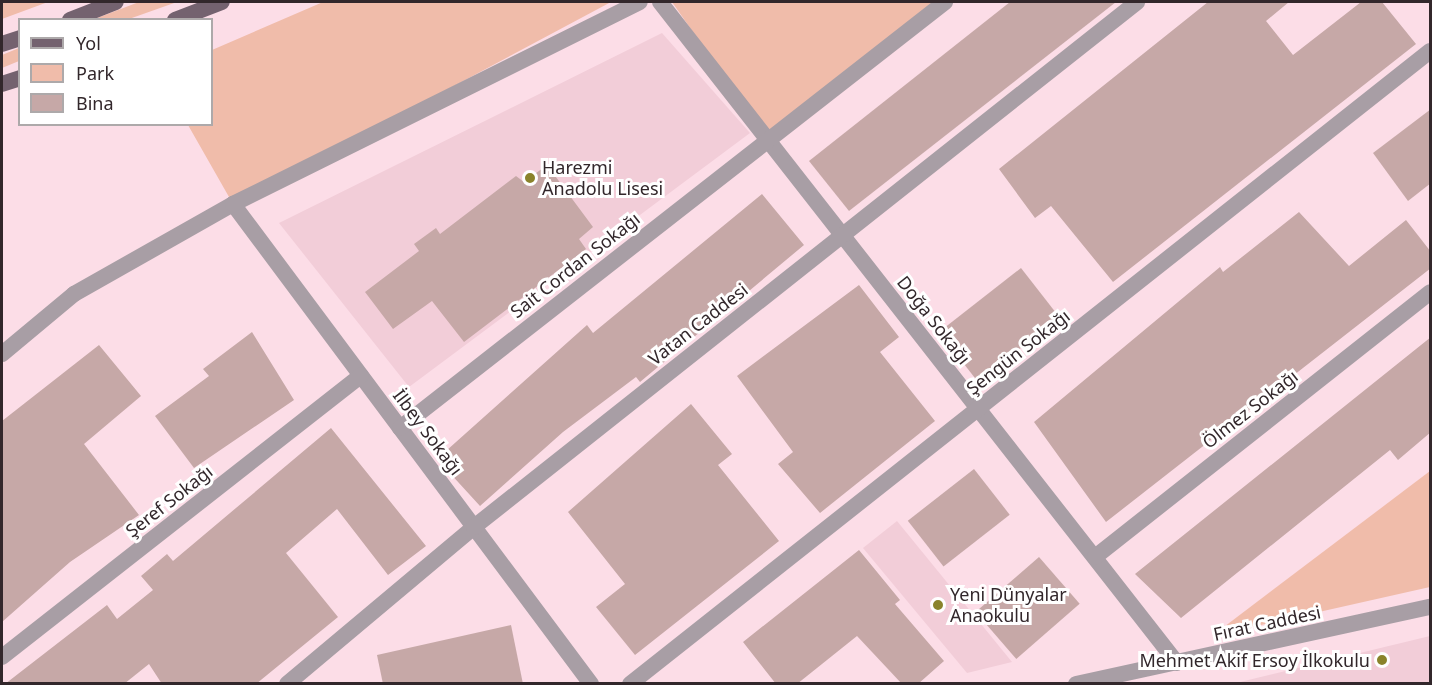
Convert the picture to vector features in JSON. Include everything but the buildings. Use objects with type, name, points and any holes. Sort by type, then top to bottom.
[{"type":"main road","points":[[75,18],[116,2]]},
{"type":"main road","points":[[180,18],[222,2]]},
{"type":"main road","points":[[2,44],[18,39]]},
{"type":"main road","points":[[2,84],[18,79]]},
{"type":"street","points":[[2,354],[74,294],[233,204],[640,2]]},
{"type":"street","name":"Doğa Sokağı","points":[[660,2],[1177,663]]},
{"type":"street","name":"Sait Cordan Sokağı","points":[[400,428],[767,138],[945,2]]},
{"type":"street","name":"Vatan Caddesi","points":[[287,684],[474,527],[1137,2]]},
{"type":"street","name":"Şengün Sokağı","points":[[630,684],[1431,51]]},
{"type":"street","name":"İlbey Sokağı","points":[[233,204],[591,684]]},
{"type":"street","name":"Ölmez Sokağı","points":[[1095,557],[1431,292]]},
{"type":"street","name":"Şeref Sokağı","points":[[2,657],[361,376]]},
{"type":"street","name":"Fırat Caddesi","points":[[1076,684],[1431,607]]},
{"type":"shaded area","name":"Harezmi Anadolu Lisesi","points":[[662,33],[750,133],[409,387],[279,223]]},
{"type":"shaded area","name":"Yeni Dünyalar Anaokulu","points":[[897,521],[1012,662],[967,673],[863,548]]},
{"type":"shaded area","name":"Mehmet Akif Ersoy İlkokulu","points":[[1430,636],[1430,683],[1236,683]]},
{"type":"green space","points":[[2,2],[48,2],[2,19]]},
{"type":"green space","points":[[139,2],[177,2],[132,18],[97,18]]},
{"type":"green space","points":[[323,2],[611,2],[233,204],[189,126],[213,126],[213,50]]},
{"type":"green space","points":[[672,2],[940,2],[767,138]]},
{"type":"green space","points":[[18,48],[18,61],[2,68],[2,55]]},
{"type":"green space","points":[[1430,471],[1430,587],[1212,636]]},
{"type":"place","name":"Harezmi Anadolu Lisesi","points":[[530,178]]},
{"type":"place","name":"Yeni Dünyalar Anaokulu","points":[[938,605]]},
{"type":"place","name":"Mehmet Akif Ersoy İlkokulu","points":[[1382,660]]}]
